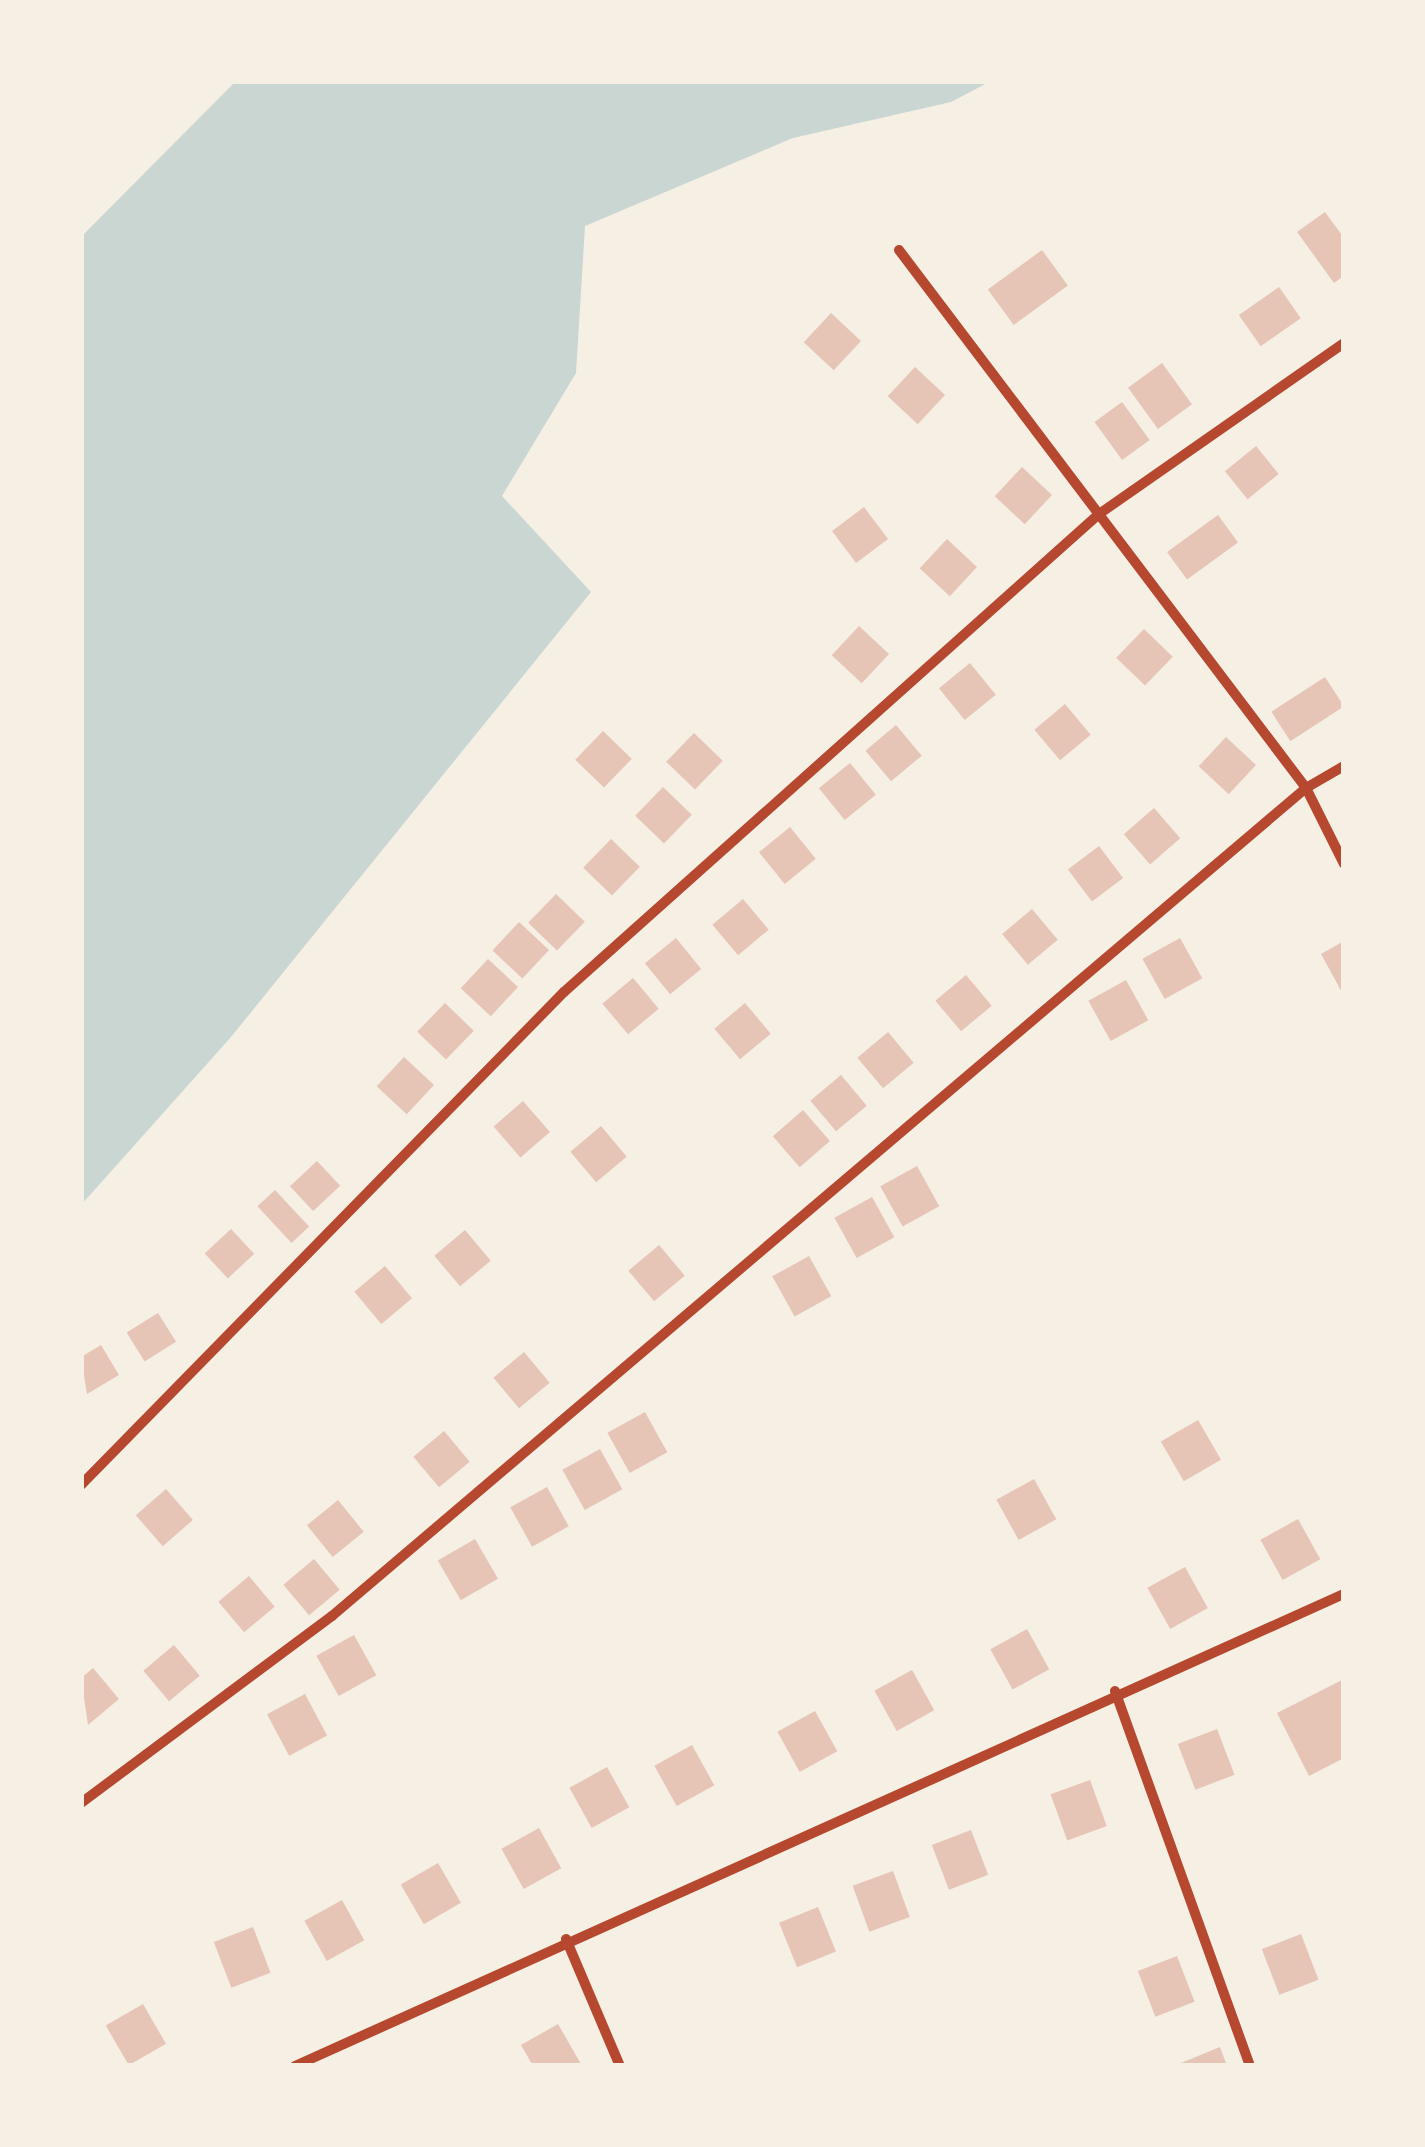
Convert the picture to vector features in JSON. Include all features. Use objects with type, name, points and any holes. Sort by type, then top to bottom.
[{"type":"street","points":[[898,250],[1306,788],[1344,864]]},
{"type":"street","points":[[81,1485],[564,992],[1099,514],[1344,343]]},
{"type":"street","points":[[81,1803],[332,1616],[1306,788],[1344,766]]},
{"type":"street","points":[[295,2066],[1115,1691],[1344,1594]]},
{"type":"street","points":[[1115,1691],[1250,2066]]},
{"type":"street","points":[[566,1939],[620,2066]]},
{"type":"shaded area","points":[[236,81],[991,81],[951,102],[793,138],[585,226],[576,373],[502,496],[591,592],[231,1037],[81,1205],[81,237]]},
{"type":"building","points":[[1325,212],[1344,238],[1344,276],[1334,283],[1297,232]]},
{"type":"building","points":[[1042,250],[1068,286],[1014,325],[988,289]]},
{"type":"building","points":[[1279,287],[1301,318],[1261,346],[1239,315]]},
{"type":"building","points":[[831,313],[861,341],[834,370],[804,342]]},
{"type":"building","points":[[1162,363],[1192,404],[1158,429],[1128,388]]},
{"type":"building","points":[[915,367],[945,395],[918,424],[888,396]]},
{"type":"building","points":[[1122,402],[1150,440],[1122,460],[1094,422]]},
{"type":"building","points":[[1256,446],[1279,474],[1248,499],[1225,471]]},
{"type":"building","points":[[1022,467],[1052,495],[1025,524],[995,496]]},
{"type":"building","points":[[864,507],[888,539],[856,563],[832,531]]},
{"type":"building","points":[[1218,515],[1238,543],[1187,580],[1167,552]]},
{"type":"building","points":[[947,539],[977,567],[950,596],[920,568]]},
{"type":"building","points":[[859,626],[889,654],[862,683],[832,655]]},
{"type":"building","points":[[1144,629],[1173,657],[1145,686],[1116,658]]},
{"type":"building","points":[[970,663],[996,695],[965,720],[939,688]]},
{"type":"building","points":[[1325,677],[1344,706],[1290,741],[1271,712]]},
{"type":"building","points":[[1065,704],[1091,735],[1060,760],[1034,730]]},
{"type":"building","points":[[896,725],[922,756],[891,781],[865,751]]},
{"type":"building","points":[[603,731],[632,759],[604,788],[575,760]]},
{"type":"building","points":[[694,733],[723,761],[695,790],[666,762]]},
{"type":"building","points":[[1226,737],[1256,765],[1229,794],[1199,766]]},
{"type":"building","points":[[850,763],[876,795],[845,820],[819,788]]},
{"type":"building","points":[[663,787],[692,815],[664,844],[635,816]]},
{"type":"building","points":[[1154,808],[1180,838],[1150,864],[1124,834]]},
{"type":"building","points":[[790,827],[816,859],[785,884],[759,852]]},
{"type":"building","points":[[611,839],[640,867],[612,896],[583,868]]},
{"type":"building","points":[[1099,846],[1123,878],[1092,901],[1068,869]]},
{"type":"building","points":[[556,894],[585,922],[557,951],[528,923]]},
{"type":"building","points":[[743,899],[769,930],[738,955],[712,925]]},
{"type":"building","points":[[1032,909],[1058,940],[1028,965],[1002,934]]},
{"type":"building","points":[[519,922],[549,950],[522,978],[492,951]]},
{"type":"building","points":[[676,938],[701,969],[670,994],[645,963]]},
{"type":"building","points":[[1180,938],[1202,978],[1165,999],[1142,959]]},
{"type":"building","points":[[1344,941],[1344,996],[1321,954]]},
{"type":"building","points":[[488,959],[518,987],[491,1016],[461,988]]},
{"type":"building","points":[[966,975],[992,1006],[961,1031],[935,1001]]},
{"type":"building","points":[[633,978],[659,1009],[628,1034],[602,1004]]},
{"type":"building","points":[[1126,980],[1148,1020],[1111,1041],[1088,1001]]},
{"type":"building","points":[[445,1003],[474,1031],[446,1060],[417,1032]]},
{"type":"building","points":[[745,1003],[771,1034],[740,1059],[714,1029]]},
{"type":"building","points":[[888,1032],[914,1063],[883,1088],[857,1058]]},
{"type":"building","points":[[404,1057],[434,1085],[407,1114],[377,1086]]},
{"type":"building","points":[[841,1075],[867,1106],[836,1131],[810,1101]]},
{"type":"building","points":[[523,1101],[550,1132],[520,1158],[494,1127]]},
{"type":"building","points":[[803,1110],[830,1141],[800,1167],[773,1136]]},
{"type":"building","points":[[601,1126],[627,1157],[596,1182],[570,1152]]},
{"type":"building","points":[[317,1161],[340,1186],[313,1211],[290,1186]]},
{"type":"building","points":[[917,1166],[939,1206],[903,1227],[880,1186]]},
{"type":"building","points":[[275,1190],[309,1227],[292,1243],[257,1206]]},
{"type":"building","points":[[872,1197],[894,1237],[857,1258],[834,1218]]},
{"type":"building","points":[[231,1229],[254,1254],[228,1278],[205,1254]]},
{"type":"building","points":[[465,1230],[491,1261],[460,1286],[434,1256]]},
{"type":"building","points":[[659,1245],[685,1276],[654,1301],[628,1271]]},
{"type":"building","points":[[809,1256],[831,1296],[795,1317],[772,1276]]},
{"type":"building","points":[[385,1266],[412,1298],[381,1324],[354,1292]]},
{"type":"building","points":[[158,1313],[176,1342],[145,1361],[127,1333]]},
{"type":"building","points":[[101,1345],[119,1375],[87,1394],[81,1357]]},
{"type":"building","points":[[524,1352],[550,1383],[519,1408],[493,1378]]},
{"type":"building","points":[[645,1412],[667,1452],[630,1473],[607,1433]]},
{"type":"building","points":[[1198,1420],[1221,1460],[1184,1481],[1161,1442]]},
{"type":"building","points":[[444,1431],[470,1462],[439,1487],[413,1457]]},
{"type":"building","points":[[600,1449],[622,1489],[585,1510],[562,1470]]},
{"type":"building","points":[[1034,1479],[1056,1519],[1019,1540],[996,1500]]},
{"type":"building","points":[[547,1487],[569,1526],[532,1547],[510,1507]]},
{"type":"building","points":[[166,1489],[193,1520],[163,1546],[136,1515]]},
{"type":"building","points":[[338,1500],[364,1532],[333,1557],[307,1525]]},
{"type":"building","points":[[1298,1519],[1320,1559],[1283,1580],[1260,1540]]},
{"type":"building","points":[[475,1539],[498,1579],[461,1600],[438,1560]]},
{"type":"building","points":[[314,1559],[340,1590],[309,1615],[283,1585]]},
{"type":"building","points":[[1185,1567],[1208,1608],[1170,1629],[1147,1588]]},
{"type":"building","points":[[249,1576],[275,1607],[244,1632],[218,1602]]},
{"type":"building","points":[[1027,1629],[1049,1669],[1013,1690],[990,1649]]},
{"type":"building","points":[[354,1635],[376,1675],[339,1696],[316,1656]]},
{"type":"building","points":[[174,1645],[200,1676],[169,1701],[143,1671]]},
{"type":"building","points":[[93,1668],[119,1699],[88,1725],[81,1678]]},
{"type":"building","points":[[912,1670],[934,1710],[897,1731],[874,1691]]},
{"type":"building","points":[[1344,1679],[1344,1758],[1309,1776],[1277,1713]]},
{"type":"building","points":[[305,1694],[327,1735],[289,1756],[267,1714]]},
{"type":"building","points":[[815,1711],[837,1751],[800,1772],[777,1732]]},
{"type":"building","points":[[1217,1729],[1235,1775],[1195,1790],[1178,1744]]},
{"type":"building","points":[[692,1745],[714,1785],[677,1806],[654,1766]]},
{"type":"building","points":[[607,1767],[629,1807],[592,1828],[569,1788]]},
{"type":"building","points":[[1090,1780],[1107,1826],[1067,1840],[1051,1794]]},
{"type":"building","points":[[539,1828],[561,1868],[524,1889],[501,1849]]},
{"type":"building","points":[[971,1830],[988,1875],[949,1890],[932,1845]]},
{"type":"building","points":[[438,1863],[461,1903],[424,1924],[401,1884]]},
{"type":"building","points":[[893,1871],[910,1917],[869,1932],[853,1886]]},
{"type":"building","points":[[342,1900],[364,1940],[327,1961],[304,1921]]},
{"type":"building","points":[[818,1907],[836,1952],[797,1967],[779,1923]]},
{"type":"building","points":[[253,1927],[271,1973],[231,1988],[214,1942]]},
{"type":"building","points":[[1301,1934],[1319,1980],[1279,1995],[1262,1949]]},
{"type":"building","points":[[1177,1956],[1195,2002],[1155,2017],[1138,1971]]},
{"type":"building","points":[[143,2004],[166,2044],[129,2065],[106,2026]]},
{"type":"building","points":[[558,2024],[581,2064],[533,2066],[521,2045]]},
{"type":"building","points":[[1220,2047],[1227,2066],[1182,2066],[1181,2063]]}]
